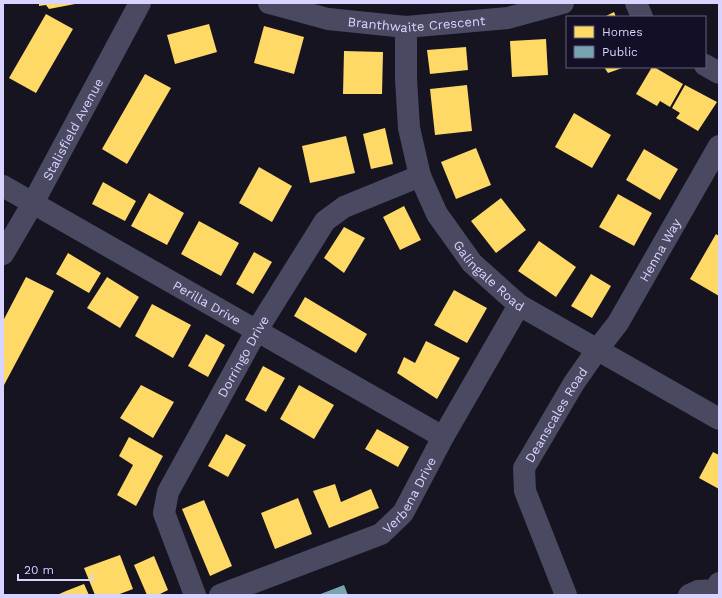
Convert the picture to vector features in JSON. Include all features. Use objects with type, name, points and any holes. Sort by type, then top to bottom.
[{"type":"street","name":"Stalisfield Avenue","points":[[3,254],[33,203],[140,3]]},
{"type":"street","name":"Branthwaite Crescent","points":[[269,3],[328,19],[406,27],[508,18],[563,3]]},
{"type":"street","points":[[636,3],[642,16]]},
{"type":"street","name":"Galingale Road","points":[[406,27],[406,79],[409,128],[420,176],[437,214],[472,263],[519,305],[719,419]]},
{"type":"street","points":[[706,66],[719,73]]},
{"type":"street","name":"Henna Way","points":[[597,350],[618,323],[719,146]]},
{"type":"street","name":"Dorringo Drive","points":[[195,595],[164,513],[168,492],[257,330],[325,220],[344,207],[420,176]]},
{"type":"street","name":"Perilla Drive","points":[[3,186],[443,437]]},
{"type":"street","name":"Verbena Drive","points":[[220,595],[381,534],[403,513],[443,437],[519,305]]},
{"type":"street","name":"Deanscales Road","points":[[566,595],[525,491],[524,468],[574,383],[597,350]]},
{"type":"street","points":[[689,595],[698,591],[718,589]]},
{"type":"building: Homes","points":[[39,3],[75,4],[49,9],[46,5],[39,6]]},
{"type":"building: Homes","points":[[614,12],[616,16],[606,16]]},
{"type":"building: Homes","points":[[46,14],[73,29],[36,93],[9,78]]},
{"type":"building: Homes","points":[[209,24],[217,52],[175,64],[167,35]]},
{"type":"building: Homes","points":[[264,26],[304,37],[294,74],[254,63]]},
{"type":"building: Homes","points":[[546,39],[548,75],[512,77],[510,41]]},
{"type":"building: Homes","points":[[466,47],[468,70],[430,74],[427,50]]},
{"type":"building: Homes","points":[[344,51],[383,52],[382,94],[343,94]]},
{"type":"building: Homes","points":[[605,68],[622,68],[608,73]]},
{"type":"building: Homes","points":[[651,68],[656,68],[683,84],[670,107],[660,101],[657,106],[636,94]]},
{"type":"building: Homes","points":[[145,74],[171,88],[127,164],[102,149]]},
{"type":"building: Homes","points":[[467,85],[472,131],[435,135],[430,89]]},
{"type":"building: Homes","points":[[685,85],[717,102],[698,131],[676,118],[680,113],[672,108]]},
{"type":"building: Homes","points":[[574,113],[611,135],[592,168],[555,147]]},
{"type":"building: Homes","points":[[385,128],[393,164],[371,169],[363,134]]},
{"type":"building: Homes","points":[[346,136],[355,173],[310,183],[302,146]]},
{"type":"building: Homes","points":[[476,148],[491,185],[456,199],[441,162]]},
{"type":"building: Homes","points":[[644,149],[678,169],[660,200],[626,180]]},
{"type":"building: Homes","points":[[259,167],[292,186],[272,222],[239,203]]},
{"type":"building: Homes","points":[[103,182],[136,201],[125,221],[92,204]]},
{"type":"building: Homes","points":[[149,193],[184,213],[167,245],[131,226]]},
{"type":"building: Homes","points":[[618,194],[652,213],[634,246],[599,227]]},
{"type":"building: Homes","points":[[501,198],[526,230],[496,253],[471,221]]},
{"type":"building: Homes","points":[[404,206],[421,240],[400,250],[383,217]]},
{"type":"building: Homes","points":[[199,221],[239,243],[221,276],[181,254]]},
{"type":"building: Homes","points":[[344,227],[365,238],[344,273],[324,258]]},
{"type":"building: Homes","points":[[716,234],[719,236],[719,296],[690,279]]},
{"type":"building: Homes","points":[[539,241],[576,267],[556,297],[518,271]]},
{"type":"building: Homes","points":[[254,252],[272,262],[253,294],[236,284]]},
{"type":"building: Homes","points":[[68,253],[101,273],[89,293],[56,274]]},
{"type":"building: Homes","points":[[591,274],[611,286],[592,318],[571,306]]},
{"type":"building: Homes","points":[[26,277],[54,291],[3,387],[3,321]]},
{"type":"building: Homes","points":[[107,277],[139,297],[120,328],[87,308]]},
{"type":"building: Homes","points":[[454,290],[487,308],[467,343],[434,325]]},
{"type":"building: Homes","points":[[305,297],[367,334],[356,353],[294,316]]},
{"type":"building: Homes","points":[[152,304],[191,325],[173,358],[135,336]]},
{"type":"building: Homes","points":[[206,334],[225,345],[208,377],[188,366]]},
{"type":"building: Homes","points":[[426,341],[460,358],[437,399],[397,373],[404,357],[415,363]]},
{"type":"building: Homes","points":[[263,366],[285,378],[266,412],[245,400]]},
{"type":"building: Homes","points":[[141,385],[174,402],[153,438],[120,418]]},
{"type":"building: Homes","points":[[299,385],[334,405],[314,439],[280,419]]},
{"type":"building: Homes","points":[[377,429],[409,447],[398,467],[365,449]]},
{"type":"building: Homes","points":[[226,434],[246,445],[228,477],[208,466]]},
{"type":"building: Homes","points":[[129,437],[163,456],[136,506],[117,495],[133,465],[119,456]]},
{"type":"building: Homes","points":[[713,452],[719,455],[719,489],[699,478]]},
{"type":"building: Homes","points":[[335,484],[341,502],[371,489],[379,508],[329,528],[313,491]]},
{"type":"building: Homes","points":[[298,498],[312,534],[275,549],[261,513]]},
{"type":"building: Homes","points":[[204,500],[232,566],[210,576],[182,509]]},
{"type":"building: Homes","points":[[120,555],[133,589],[117,595],[95,595],[84,568]]},
{"type":"building: Homes","points":[[154,556],[168,590],[158,595],[147,595],[134,565]]},
{"type":"building: Homes","points":[[84,584],[89,595],[57,595],[66,591]]},
{"type":"building: Public","points":[[344,585],[348,595],[318,595]]}]
